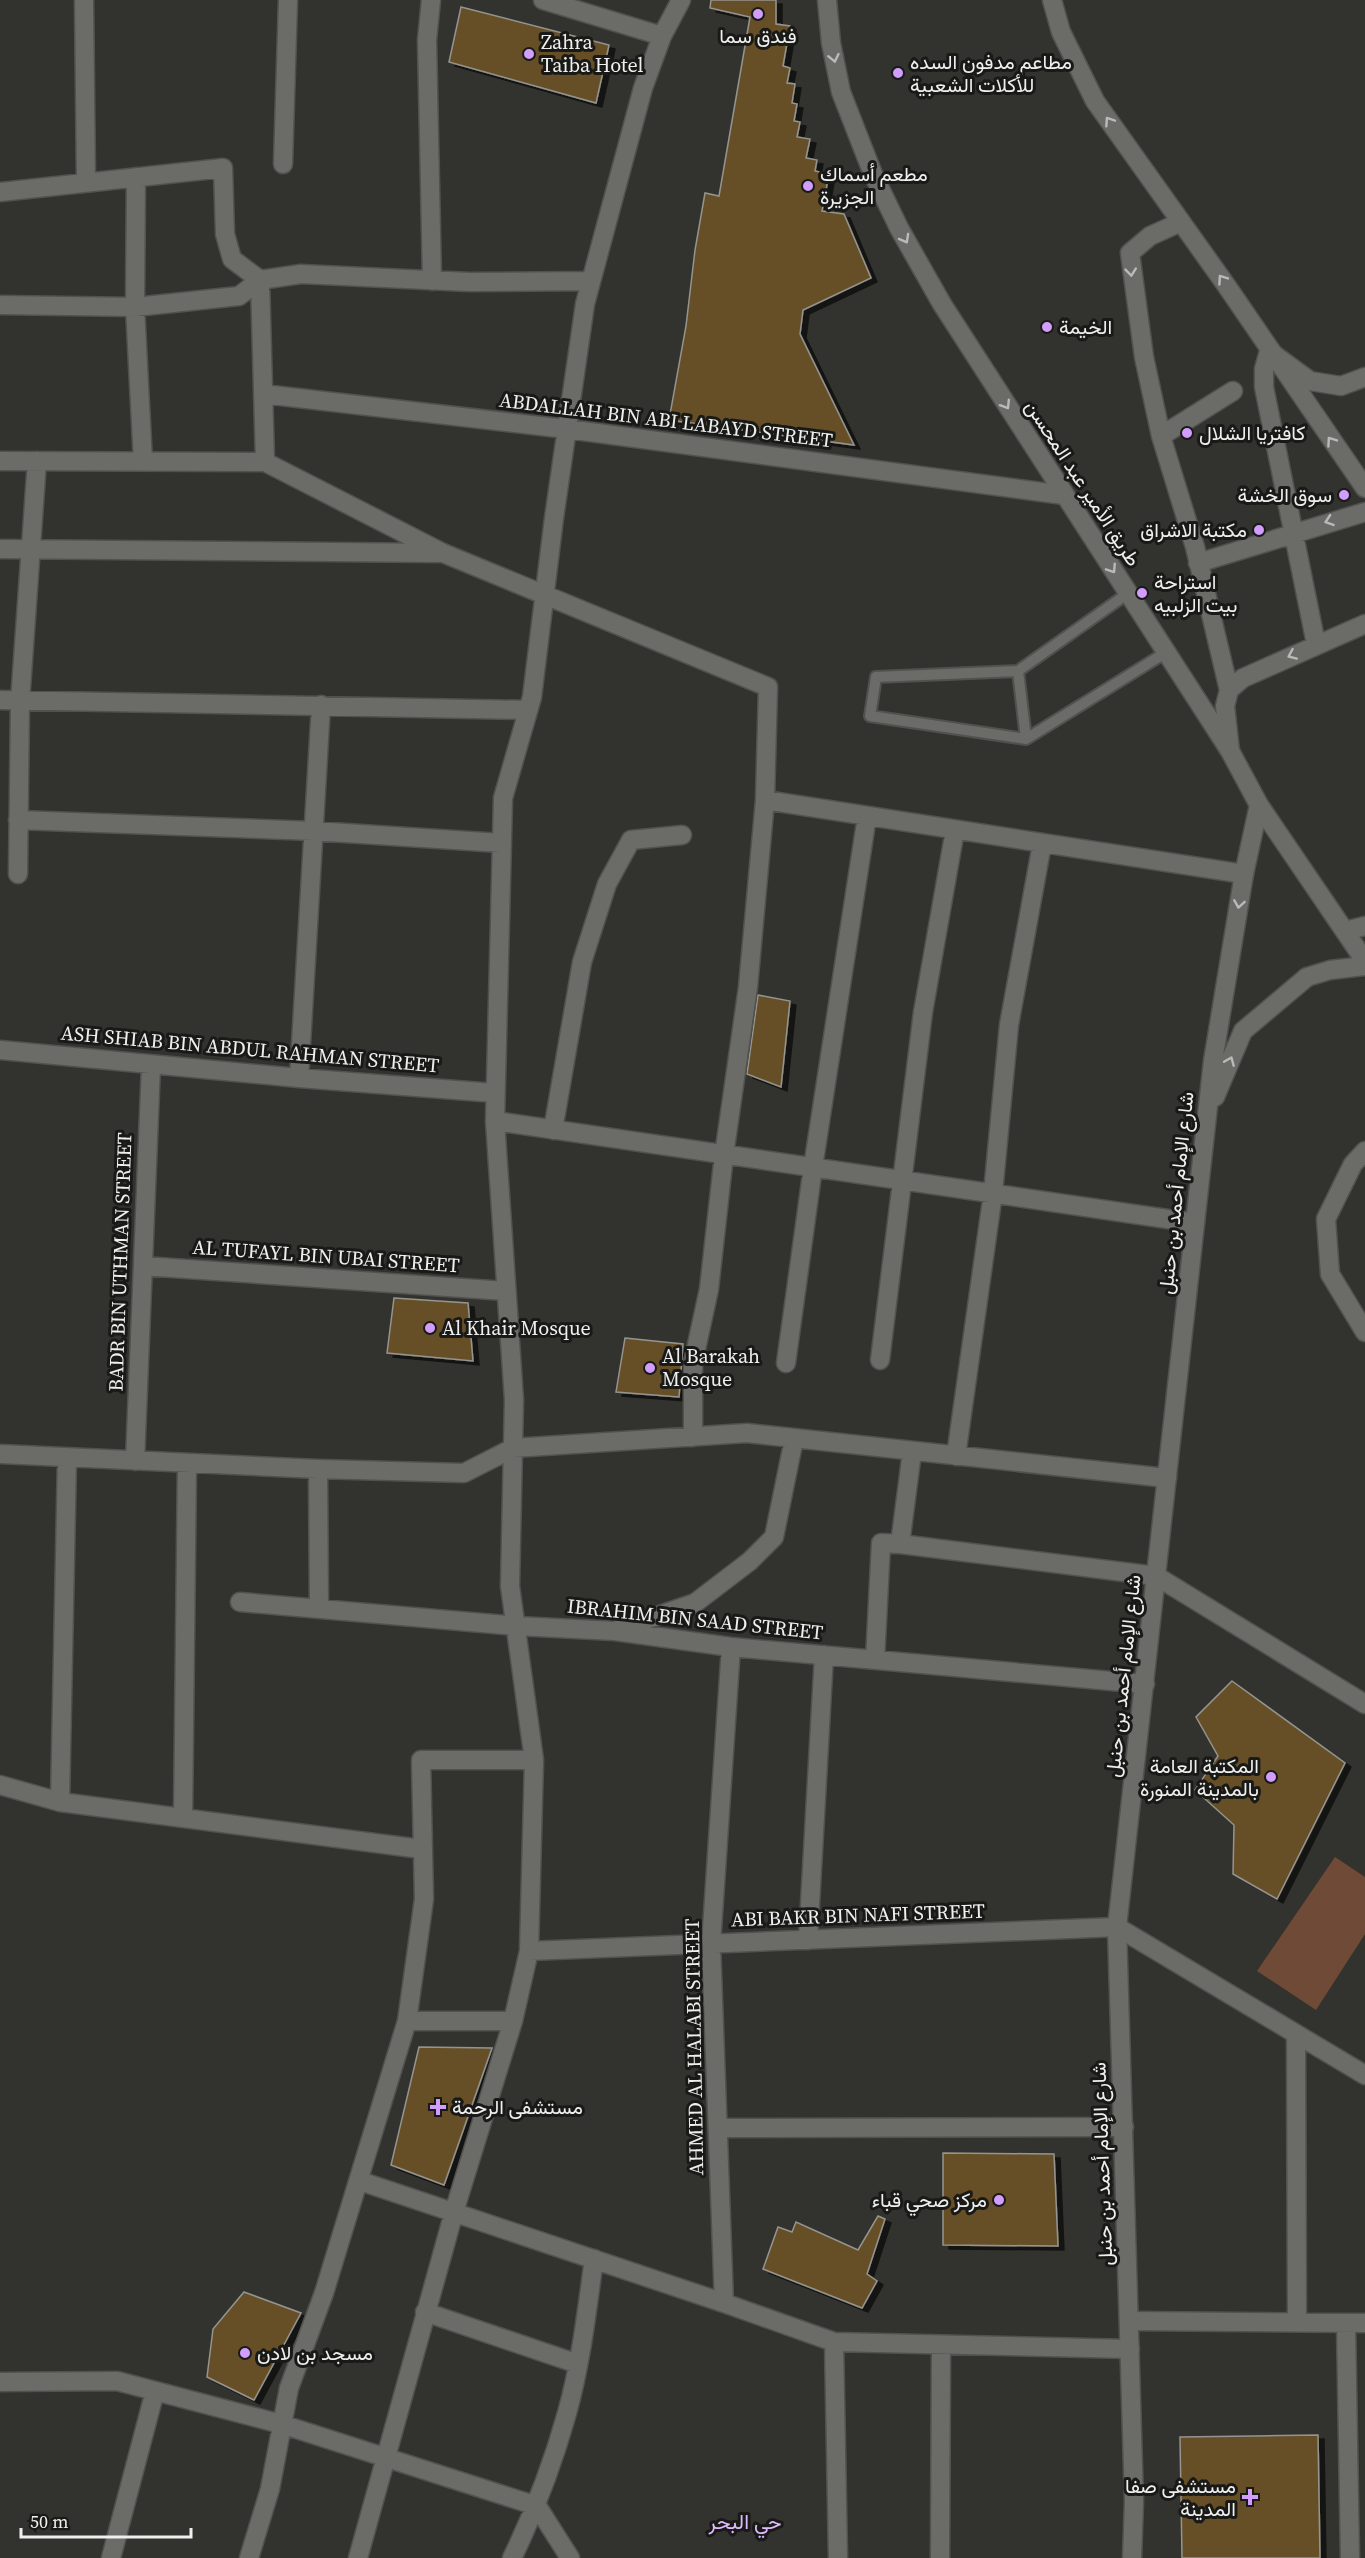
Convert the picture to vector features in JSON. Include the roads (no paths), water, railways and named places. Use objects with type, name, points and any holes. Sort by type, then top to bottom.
[{"type":"street","points":[[84,0],[86,182]]},
{"type":"street","points":[[283,164],[288,0]]},
{"type":"street","points":[[431,0],[428,40],[432,280]]},
{"type":"street","points":[[543,0],[662,36]]},
{"type":"street","points":[[358,2558],[454,2212],[513,2021],[529,1951],[534,1760],[510,1586],[514,1400],[495,1121],[503,798],[532,697],[585,304],[643,88],[662,36],[681,0]]},
{"type":"street","name":"طريق الأمير عبد المحسن","points":[[827,0],[831,43],[841,92],[873,174],[899,228],[942,304],[1230,752],[1259,805],[1365,962]]},
{"type":"street","points":[[1052,0],[1061,32],[1095,101],[1365,488]]},
{"type":"street","points":[[0,192],[223,168],[225,234],[232,259],[260,280]]},
{"type":"street","points":[[136,177],[135,307],[143,462]]},
{"type":"street","points":[[1180,222],[1150,236],[1130,253],[1144,357],[1161,435],[1198,563],[1229,690],[1225,706],[1230,752]]},
{"type":"street","points":[[0,305],[135,307],[239,296],[260,280],[301,274],[469,282],[591,281]]},
{"type":"street","points":[[260,280],[265,462]]},
{"type":"street","points":[[1269,351],[1310,381],[1341,386],[1365,377]]},
{"type":"street","points":[[1269,351],[1264,369],[1264,387],[1316,644]]},
{"type":"street","points":[[1161,435],[1233,391]]},
{"type":"street","name":"ABDALLAH BIN ABI LABAYD STREET","points":[[263,394],[567,429],[1064,495]]},
{"type":"street","points":[[0,461],[265,462],[443,553],[768,687],[765,800],[748,987],[724,1155],[709,1289],[693,1363],[693,1437]]},
{"type":"street","points":[[18,874],[20,702],[37,461]]},
{"type":"street","points":[[1198,563],[1365,512]]},
{"type":"street","points":[[0,549],[443,553]]},
{"type":"street","points":[[1229,690],[1243,678],[1365,624]]},
{"type":"street","points":[[0,700],[528,710]]},
{"type":"street","points":[[299,1078],[321,705]]},
{"type":"street","points":[[765,800],[1244,874]]},
{"type":"street","name":"شارع الإمام أحمد بن حنبل","points":[[1132,2558],[1134,2501],[1130,2320],[1117,1927],[1213,1061],[1244,874],[1259,805]]},
{"type":"street","points":[[786,1363],[813,1167],[867,816]]},
{"type":"street","points":[[18,820],[314,831],[501,843]]},
{"type":"street","points":[[880,1360],[923,1012],[955,830]]},
{"type":"street","points":[[553,1130],[582,962],[607,884],[631,840],[681,835]]},
{"type":"street","points":[[956,1456],[993,1193],[1009,1025],[1042,844]]},
{"type":"street","points":[[1345,931],[1365,926]]},
{"type":"street","points":[[1207,1115],[1243,1031],[1307,977],[1330,970],[1365,966]]},
{"type":"street","name":"ASH SHIAB BIN ABDUL RAHMAN STREET","points":[[0,1050],[299,1078],[495,1093]]},
{"type":"street","name":"BADR BIN UTHMAN STREET","points":[[135,1461],[151,1065]]},
{"type":"street","points":[[495,1121],[1195,1222]]},
{"type":"street","points":[[1365,1151],[1353,1164],[1326,1219],[1330,1274],[1365,1332]]},
{"type":"street","name":"AL TUFAYL BIN UBAI STREET","points":[[143,1266],[506,1291]]},
{"type":"street","points":[[0,1454],[318,1470],[464,1473],[513,1448],[747,1433],[1167,1478]]},
{"type":"street","points":[[615,1631],[695,1603],[750,1562],[774,1537],[794,1438]]},
{"type":"street","points":[[900,1544],[912,1452]]},
{"type":"street","points":[[60,1802],[67,1458]]},
{"type":"street","points":[[183,1818],[187,1463]]},
{"type":"street","points":[[318,1470],[319,1608]]},
{"type":"street","points":[[875,1660],[881,1543],[900,1544],[1156,1576],[1365,1704]]},
{"type":"street","name":"IBRAHIM BIN SAAD STREET","points":[[240,1602],[517,1626],[615,1631],[731,1647],[1145,1684]]},
{"type":"street","name":"AHMED AL HALABI STREET","points":[[724,2303],[711,1944],[731,1647]]},
{"type":"street","points":[[808,1940],[824,1655]]},
{"type":"street","points":[[249,2558],[270,2489],[289,2388],[324,2293],[360,2181],[406,2021],[424,1899],[420,1760],[534,1760]]},
{"type":"street","points":[[0,1785],[60,1802],[421,1849]]},
{"type":"street","points":[[1117,1927],[1365,2075]]},
{"type":"street","name":"ABI BAKR BIN NAFI STREET","points":[[529,1951],[1117,1927]]},
{"type":"street","points":[[406,2021],[513,2021]]},
{"type":"street","points":[[1296,2034],[1297,2322]]},
{"type":"street","points":[[718,2127],[1124,2127]]},
{"type":"street","points":[[360,2181],[834,2342],[1130,2349]]},
{"type":"street","points":[[512,2558],[537,2506],[568,2411],[578,2364],[594,2259]]},
{"type":"street","points":[[425,2313],[578,2364]]},
{"type":"street","points":[[1130,2320],[1365,2323]]},
{"type":"street","points":[[1346,2323],[1357,2487],[1350,2558]]},
{"type":"street","points":[[834,2342],[838,2558]]},
{"type":"street","points":[[940,2558],[941,2345]]},
{"type":"street","points":[[0,2382],[117,2381],[281,2424],[537,2506],[570,2558]]},
{"type":"street","points":[[111,2558],[155,2391]]},
{"type":"lane","points":[[1127,594],[1018,671],[876,677],[870,716],[1026,740],[1165,653]]},
{"type":"lane","points":[[1018,671],[1026,740]]},
{"type":"place","name":"فندق سما","points":[[758,14]]},
{"type":"place","name":"Zahra Taiba Hotel","points":[[529,54]]},
{"type":"place","name":"مطاعم مدفون السده للأكلات الشعبية","points":[[898,73]]},
{"type":"place","name":"مطعم أسماك الجزيرة","points":[[808,186]]},
{"type":"place","name":"الخيمة","points":[[1047,327]]},
{"type":"place","name":"كافتريا الشلال","points":[[1187,433]]},
{"type":"place","name":"سوق الخشة","points":[[1344,495]]},
{"type":"place","name":"مكتبة الاشراق","points":[[1259,530]]},
{"type":"place","name":"استراحة بيت الزلبيه","points":[[1142,593]]},
{"type":"place","name":"Al Khair Mosque","points":[[430,1328]]},
{"type":"place","name":"Al Barakah Mosque","points":[[650,1368]]},
{"type":"place","name":"المكتبة العامة بالمدينة المنورة","points":[[1271,1777]]},
{"type":"place","name":"مستشفى الرحمة","points":[[438,2107]]},
{"type":"place","name":"مركز صحي قباء","points":[[999,2200]]},
{"type":"place","name":"مسجد بن لادن","points":[[245,2353]]},
{"type":"place","name":"مستشفی صفا المدینة","points":[[1250,2497]]},
{"type":"district","name":"حي البحر","points":[[745,2521]]}]
